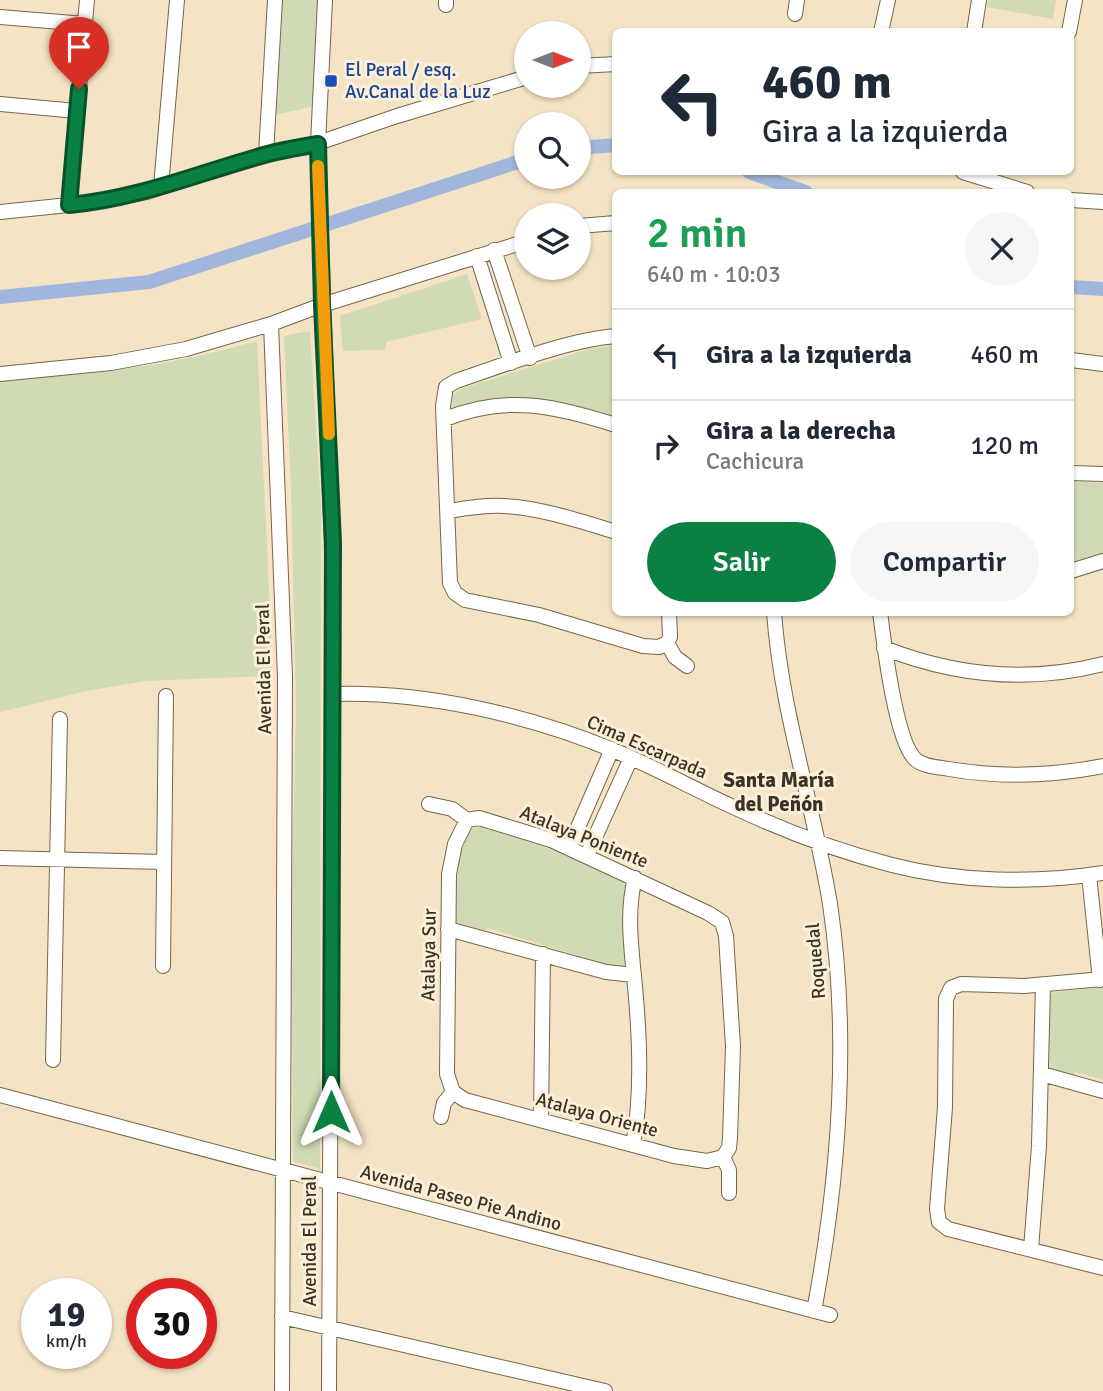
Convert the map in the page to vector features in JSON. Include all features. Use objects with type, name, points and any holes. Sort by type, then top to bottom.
[{"type":"street","points":[[69,205],[87,0]]},
{"type":"street","points":[[161,187],[177,0]]},
{"type":"street","points":[[266,154],[275,0]]},
{"type":"street","name":"Avenida El Peral","points":[[325,0],[318,163],[332,508],[334,694],[329,1391]]},
{"type":"street","points":[[882,28],[888,0]]},
{"type":"street","points":[[975,28],[979,0]]},
{"type":"street","points":[[1070,28],[1074,0]]},
{"type":"street","points":[[0,17],[85,24]]},
{"type":"street","points":[[592,65],[612,64]]},
{"type":"street","points":[[0,212],[117,199],[266,154],[318,144],[397,116],[514,81]]},
{"type":"street","points":[[0,104],[78,111]]},
{"type":"street","points":[[973,175],[1017,189]]},
{"type":"street","points":[[1074,200],[1103,202]]},
{"type":"street","points":[[591,225],[612,223]]},
{"type":"street","points":[[0,374],[123,360],[186,349],[514,245]]},
{"type":"street","points":[[494,250],[530,358]]},
{"type":"street","points":[[477,256],[511,363]]},
{"type":"street","name":"Avenida El Peral","points":[[271,324],[285,677],[282,1391]]},
{"type":"street","points":[[612,337],[590,340],[511,363],[452,382],[446,387],[443,395],[450,583],[455,593],[465,600],[521,611],[643,646],[659,647],[667,643],[670,637],[669,616]]},
{"type":"street","points":[[1074,360],[1099,363]]},
{"type":"street","points":[[444,419],[476,408],[513,404],[558,410],[612,424]]},
{"type":"street","points":[[1074,473],[1103,474]]},
{"type":"street","points":[[449,511],[482,506],[513,506],[562,516],[612,531]]},
{"type":"street","points":[[1074,570],[1103,561]]},
{"type":"street","name":"Roquedal","points":[[774,616],[783,686],[819,842],[832,923],[839,999],[840,1075],[831,1198],[814,1311]]},
{"type":"street","points":[[880,616],[884,648],[900,722],[914,759],[926,765],[1008,775],[1055,774],[1103,766]]},
{"type":"street","points":[[667,643],[675,657],[687,666]]},
{"type":"street","points":[[884,648],[940,667],[1001,675],[1047,674],[1103,664]]},
{"type":"street","name":"Cima Escarpada","points":[[334,694],[408,697],[464,706],[550,728],[631,758],[743,812],[819,842],[895,866],[944,874],[1018,878],[1096,874]]},
{"type":"street","points":[[163,966],[166,696]]},
{"type":"street","points":[[53,1060],[60,719]]},
{"type":"street","points":[[569,848],[612,750]]},
{"type":"street","points":[[587,855],[631,758]]},
{"type":"street","name":"Atalaya Poniente","points":[[429,804],[457,811],[467,820],[475,818],[488,821],[539,836],[587,855],[722,922],[726,936],[733,1046],[730,1138],[729,1148],[723,1157]]},
{"type":"street","name":"Atalaya Sur","points":[[453,1092],[447,1074],[450,864],[458,834],[467,820]]},
{"type":"street","points":[[0,858],[164,862]]},
{"type":"street","points":[[1096,874],[1101,979],[1043,985],[961,984],[951,988],[946,999],[945,1107],[937,1209],[939,1222],[948,1229],[1103,1268]]},
{"type":"street","points":[[633,1145],[638,1071],[631,912],[635,878]]},
{"type":"street","points":[[448,929],[617,975],[634,975]]},
{"type":"street","points":[[541,1119],[543,954]]},
{"type":"street","points":[[1031,1249],[1042,1074],[1043,985]]},
{"type":"street","points":[[1042,1074],[1103,1091]]},
{"type":"street","points":[[441,1117],[444,1103],[453,1092]]},
{"type":"street","name":"Atalaya Oriente","points":[[453,1092],[465,1100],[633,1145],[699,1160],[716,1160],[723,1157]]},
{"type":"street","name":"Avenida Paseo Pie Andino","points":[[0,1095],[830,1315]]},
{"type":"street","points":[[723,1157],[729,1170],[729,1193]]},
{"type":"street","points":[[282,1317],[605,1391]]},
{"type":"green space","points":[[281,0],[320,0],[315,106],[275,115]]},
{"type":"green space","points":[[989,0],[1056,0],[1053,19],[987,7]]},
{"type":"green space","points":[[467,274],[482,319],[386,342],[385,350],[343,351],[340,316]]},
{"type":"green space","points":[[310,331],[321,504],[320,1169],[293,1161],[291,926],[296,708],[284,336]]},
{"type":"green space","points":[[257,341],[271,676],[145,681],[86,691],[0,712],[0,380],[130,368],[193,357]]},
{"type":"green space","points":[[612,346],[612,417],[586,410],[484,401],[454,408],[452,405],[453,395],[460,389],[589,349]]},
{"type":"green space","points":[[1074,481],[1103,483],[1103,553],[1074,562]]},
{"type":"green space","points":[[479,827],[580,860],[616,877],[625,885],[628,895],[630,967],[603,967],[603,963],[487,928],[484,933],[456,924],[459,862],[471,829]]},
{"type":"green space","points":[[1103,987],[1103,1080],[1075,1072],[1074,1078],[1055,1071],[1046,1065],[1049,993]]},
{"type":"waterway","points":[[591,147],[612,145]]},
{"type":"waterway","points":[[0,297],[149,282],[514,163]]},
{"type":"waterway","points":[[758,175],[797,189]]},
{"type":"waterway","points":[[1074,287],[1103,289]]},
{"type":"slow traffic","points":[[318,166],[329,434]]},
{"type":"place","name":"El Peral / esq. Av.Canal de la Luz","points":[[331,81]]},
{"type":"district","name":"Santa María del Peñón","points":[[779,792]]},
{"type":"route","points":[[79,89],[69,205],[107,201],[147,192],[266,154],[318,144],[333,542],[331,1112]]}]
